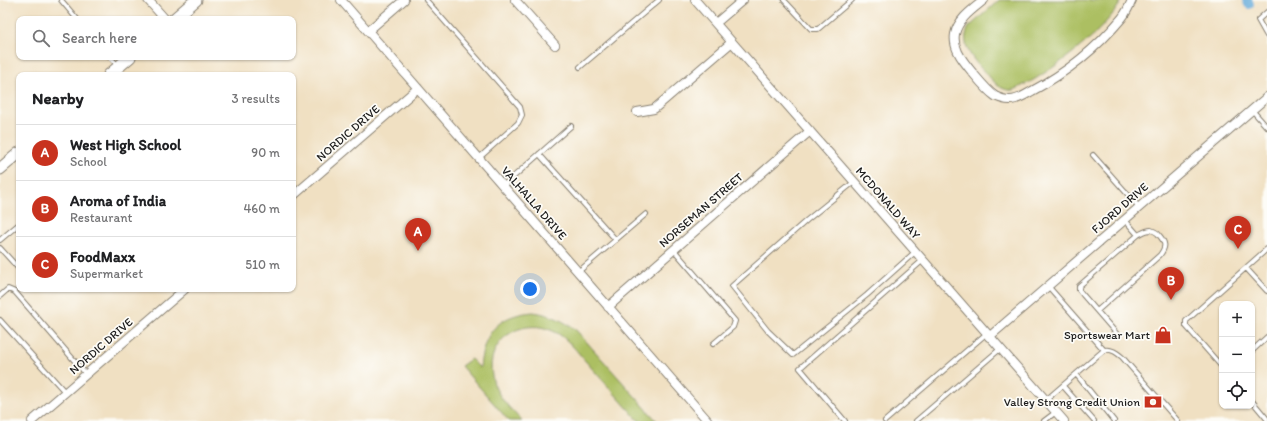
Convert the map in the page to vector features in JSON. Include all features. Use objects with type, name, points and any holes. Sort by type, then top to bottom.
[{"type":"street","points":[[148,0],[162,16]]},
{"type":"street","points":[[177,16],[196,0]]},
{"type":"street","name":"VALHALLA DRIVE","points":[[341,0],[708,421]]},
{"type":"street","points":[[368,31],[404,0]]},
{"type":"street","points":[[515,0],[555,45]]},
{"type":"street","name":"MCDONALD WAY","points":[[695,0],[922,261],[1064,421]]},
{"type":"street","points":[[716,23],[743,0]]},
{"type":"street","points":[[984,0],[963,18],[958,25],[955,33],[957,50],[960,57],[989,90],[999,98],[1011,100],[1019,98],[1043,85],[1086,54],[1122,18],[1129,8],[1132,0]]},
{"type":"street","points":[[637,112],[654,109],[732,42]]},
{"type":"street","points":[[112,72],[126,60]]},
{"type":"street","name":"NORDIC DRIVE","points":[[296,193],[418,88]]},
{"type":"street","name":"FJORD DRIVE","points":[[988,335],[1048,286],[1267,97]]},
{"type":"street","name":"NORSEMAN STREET","points":[[608,307],[810,131]]},
{"type":"street","points":[[0,169],[16,156]]},
{"type":"street","name":"NORDIC DRIVE","points":[[36,420],[65,392],[182,292]]},
{"type":"lane","points":[[61,0],[74,16]]},
{"type":"lane","points":[[426,0],[522,111],[518,123],[479,158]]},
{"type":"lane","points":[[580,67],[659,0]]},
{"type":"lane","points":[[784,0],[811,29],[818,29],[852,0]]},
{"type":"lane","points":[[1267,12],[1258,20],[1267,36]]},
{"type":"lane","points":[[112,60],[118,67]]},
{"type":"lane","points":[[1252,110],[1267,127]]},
{"type":"lane","points":[[503,186],[571,126]]},
{"type":"lane","points":[[539,154],[616,240]]},
{"type":"lane","points":[[1093,155],[1139,208]]},
{"type":"lane","points":[[854,182],[807,220],[732,286],[768,331],[793,356],[867,295],[915,252]]},
{"type":"lane","points":[[578,272],[646,214]]},
{"type":"lane","points":[[1125,220],[1138,235]]},
{"type":"lane","points":[[0,240],[16,227]]},
{"type":"lane","points":[[1096,311],[1160,256],[1164,250],[1165,244],[1156,232],[1152,230],[1138,235],[1079,286],[1079,290],[1096,311],[1116,333]]},
{"type":"lane","points":[[0,248],[16,266]]},
{"type":"lane","points":[[1219,363],[1185,323],[1187,319],[1267,249]]},
{"type":"lane","points":[[674,250],[734,318],[735,321],[733,327],[713,344]]},
{"type":"lane","points":[[845,421],[800,368],[922,261]]},
{"type":"lane","points":[[1246,268],[1267,291]]},
{"type":"lane","points":[[1048,286],[1104,350]]},
{"type":"lane","points":[[0,296],[8,289],[15,292],[86,374]]},
{"type":"lane","points":[[0,320],[65,392]]},
{"type":"lane","points":[[885,421],[988,335]]},
{"type":"lane","points":[[1255,348],[1267,337]]},
{"type":"lane","points":[[916,421],[1000,348]]},
{"type":"lane","points":[[1046,400],[1104,350],[1110,350],[1115,351],[1122,357],[1178,421]]},
{"type":"lane","points":[[1076,374],[1114,421]]},
{"type":"lane","points":[[1062,386],[1094,421]]},
{"type":"lane","points":[[1255,405],[1267,419]]},
{"type":"lane","points":[[1044,421],[1056,412]]},
{"type":"green space","points":[[999,0],[1122,0],[1105,23],[1081,46],[1042,75],[1011,90],[1004,89],[996,84],[978,65],[968,51],[966,43],[966,35],[969,27]]},
{"type":"green space","points":[[533,312],[556,318],[576,330],[657,421],[639,421],[563,337],[553,331],[541,327],[529,327],[518,329],[500,342],[494,352],[491,363],[492,376],[496,389],[508,406],[522,421],[509,421],[461,366],[471,359],[480,368],[484,345],[494,328],[510,317]]},
{"type":"waterway","points":[[1247,0],[1249,4]]},
{"type":"place","name":"FoodMaxx","points":[[1238,249]]},
{"type":"place","name":"West High School","points":[[418,251]]},
{"type":"place","name":"Aroma of India","points":[[1171,300]]},
{"type":"place","name":"Sportswear Mart","points":[[1163,335]]},
{"type":"place","name":"Valley Strong Credit Union","points":[[1153,402]]}]
